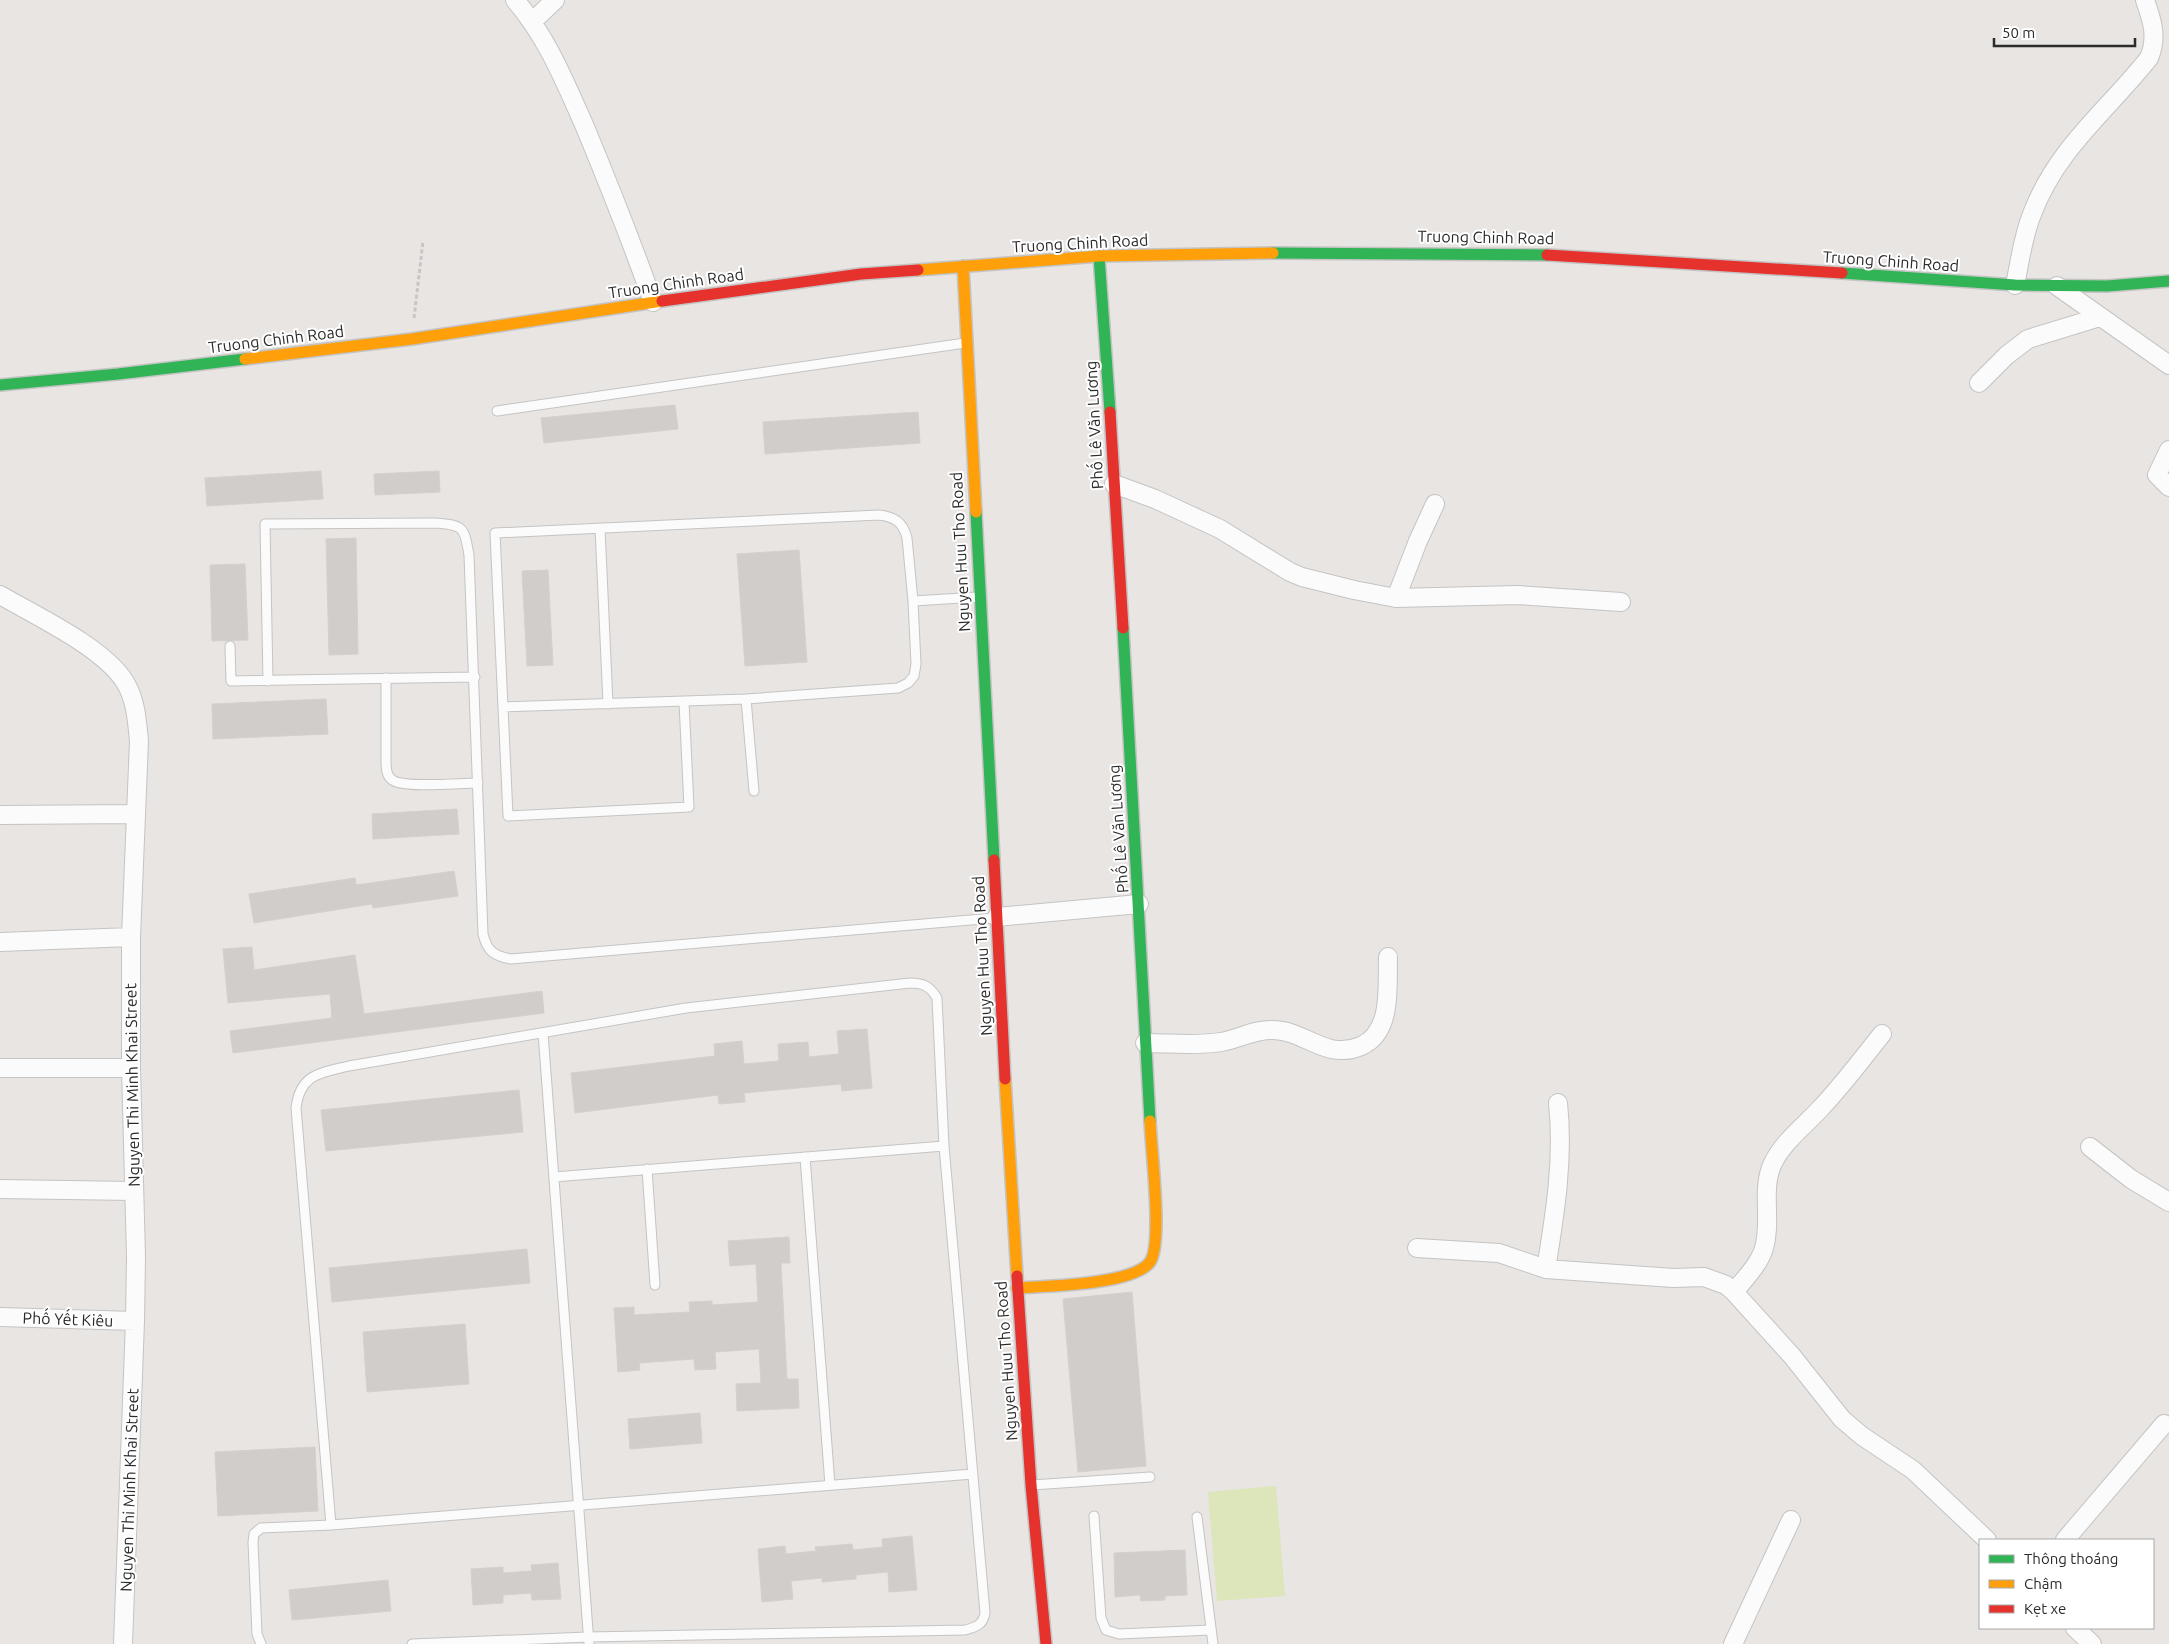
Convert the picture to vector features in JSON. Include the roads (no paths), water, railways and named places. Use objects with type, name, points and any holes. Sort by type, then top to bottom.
[{"type":"street","points":[[515,0],[533,21],[572,98],[616,200],[653,302]]},
{"type":"street","points":[[533,21],[555,0]]},
{"type":"street","points":[[2015,285],[2032,214],[2053,172],[2086,126],[2149,58],[2155,36],[2145,0]]},
{"type":"street","name":"Truong Chinh Road","points":[[0,386],[412,339],[653,302],[861,274],[1099,256],[1327,252],[1525,254],[1617,258],[2015,285],[2107,286],[2169,281]]},
{"type":"street","name":"Phố Lê Văn Lương","points":[[1017,1288],[1117,1278],[1138,1272],[1149,1264],[1154,1250],[1156,1233],[1139,904],[1099,256]]},
{"type":"street","name":"Nguyen Huu Tho Road","points":[[963,266],[1017,1288],[1046,1644]]},
{"type":"street","points":[[2057,286],[2169,365]]},
{"type":"street","points":[[1978,383],[2007,355],[2028,339],[2100,317]]},
{"type":"street","points":[[2169,450],[2157,475],[2169,487]]},
{"type":"street","points":[[1114,484],[1155,499],[1212,524],[1290,572],[1302,577],[1396,598],[1518,595],[1621,602]]},
{"type":"street","points":[[1396,598],[1418,541],[1435,504]]},
{"type":"street","name":"Nguyen Thi Minh Khai Street","points":[[0,596],[96,652],[124,681],[131,695],[136,713],[139,741],[131,938],[131,1068],[136,1321],[122,1644]]},
{"type":"street","points":[[0,815],[136,814]]},
{"type":"street","points":[[997,917],[1139,904]]},
{"type":"street","points":[[0,942],[131,938]]},
{"type":"street","points":[[1145,1043],[1223,1042],[1257,1031],[1273,1030],[1287,1032],[1331,1049],[1354,1049],[1367,1043],[1375,1036],[1382,1024],[1386,1005],[1388,957]]},
{"type":"street","points":[[1734,1292],[1755,1266],[1764,1248],[1767,1234],[1768,1185],[1772,1165],[1778,1155],[1836,1091],[1882,1034]]},
{"type":"street","points":[[0,1068],[131,1068]]},
{"type":"street","points":[[1546,1269],[1559,1181],[1561,1132],[1558,1103]]},
{"type":"street","points":[[2090,1147],[2131,1179],[2169,1202]]},
{"type":"street","points":[[0,1189],[133,1191]]},
{"type":"street","points":[[1417,1248],[1499,1253],[1546,1269],[1673,1278],[1704,1277],[1726,1285],[1792,1356],[1842,1419],[1862,1436],[1923,1479],[1986,1539]]},
{"type":"street","name":"Phố Yết Kiêu","points":[[0,1317],[136,1321]]},
{"type":"street","points":[[2066,1539],[2164,1424]]},
{"type":"street","points":[[1733,1644],[1791,1520]]},
{"type":"street","points":[[2076,1629],[2092,1644]]},
{"type":"lane","points":[[497,411],[966,342]]},
{"type":"lane","points":[[503,707],[684,702],[898,688],[908,683],[914,676],[916,664],[913,601],[905,528],[892,516],[879,515],[495,533],[508,816],[689,807],[684,702]]},
{"type":"lane","points":[[268,681],[264,524],[435,523],[459,527],[465,533],[469,554],[483,934],[485,944],[490,952],[500,957],[511,959],[997,917]]},
{"type":"lane","points":[[600,528],[608,704]]},
{"type":"lane","points":[[913,601],[979,597]]},
{"type":"lane","points":[[230,646],[231,681],[475,677]]},
{"type":"lane","points":[[386,678],[386,760],[387,772],[393,781],[406,784],[478,783]]},
{"type":"lane","points":[[746,699],[754,791]]},
{"type":"lane","points":[[331,1525],[297,1118],[297,1094],[303,1083],[316,1074],[348,1066],[686,1008],[850,988],[922,983],[932,990],[937,998],[944,1146],[986,1613],[984,1621],[973,1628],[955,1630],[589,1641],[412,1644]]},
{"type":"lane","points":[[543,1033],[589,1641]]},
{"type":"lane","points":[[554,1177],[944,1146]]},
{"type":"lane","points":[[806,1157],[830,1485]]},
{"type":"lane","points":[[647,1169],[655,1285]]},
{"type":"lane","points":[[261,1644],[257,1634],[254,1534],[261,1528],[331,1525],[973,1474]]},
{"type":"lane","points":[[1032,1485],[1150,1477]]},
{"type":"lane","points":[[1094,1516],[1101,1618],[1106,1630],[1119,1634],[1211,1630]]},
{"type":"lane","points":[[1197,1517],[1213,1644]]}]
